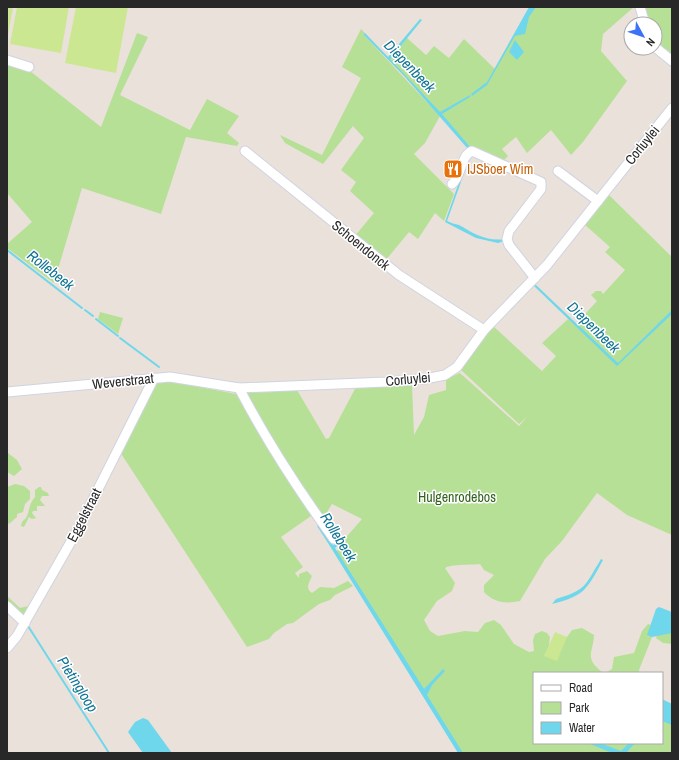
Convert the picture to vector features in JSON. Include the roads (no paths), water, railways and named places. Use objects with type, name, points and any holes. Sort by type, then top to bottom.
[{"type":"street","points":[[663,54],[672,61]]},
{"type":"street","points":[[7,60],[29,67]]},
{"type":"street","name":"Corluylei","points":[[239,388],[386,382],[441,376],[457,367],[484,330],[535,278],[672,108]]},
{"type":"street","name":"Schoendonck","points":[[245,151],[399,275],[484,330]]},
{"type":"street","points":[[452,184],[457,179],[468,154],[472,151],[541,182],[541,189],[509,231],[507,239],[509,245],[535,278]]},
{"type":"street","points":[[558,171],[598,201]]},
{"type":"street","name":"Weverstraat","points":[[7,392],[170,377],[239,388]]},
{"type":"street","name":"Eggelstraat","points":[[7,648],[25,623],[77,531],[154,378]]},
{"type":"street","points":[[239,388],[250,409],[299,489],[334,539]]},
{"type":"street","points":[[7,606],[25,623]]},
{"type":"water","points":[[529,7],[536,7],[529,17],[525,34],[515,36],[487,85],[472,96],[471,94],[487,82]]},
{"type":"water","points":[[420,19],[422,20],[390,59],[440,112],[470,95],[470,97],[442,114],[471,148],[468,149],[406,78],[363,34],[365,33],[388,57]]},
{"type":"water","points":[[515,40],[524,52],[517,60],[509,52]]},
{"type":"water","points":[[472,155],[447,221],[486,238],[498,240],[504,239],[504,241],[498,243],[476,238],[445,222],[465,165]]},
{"type":"water","points":[[536,285],[618,363],[672,310],[672,314],[617,366],[534,286]]},
{"type":"water","points":[[319,525],[333,545],[340,541],[341,542],[335,548],[424,689],[443,669],[445,671],[432,685],[427,695],[463,753],[458,753],[317,526]]},
{"type":"water","points":[[601,559],[603,560],[598,570],[589,585],[584,590],[572,598],[552,604],[556,599],[574,593],[580,589],[588,581]]},
{"type":"water","points":[[659,607],[672,612],[672,633],[652,637],[647,635],[656,609]]},
{"type":"water","points":[[663,700],[672,704],[672,725],[663,721]]},
{"type":"water","points":[[143,718],[148,720],[172,753],[143,753],[128,732],[135,722]]},
{"type":"water","points":[[590,744],[603,744],[621,751],[628,744],[634,744],[626,753],[612,753]]},
{"type":"waterway","name":"Rollebeek","points":[[7,250],[82,308]]},
{"type":"waterway","name":"Rollebeek","points":[[85,310],[93,316]]},
{"type":"waterway","name":"Rollebeek","points":[[96,319],[118,336]]},
{"type":"waterway","name":"Rollebeek","points":[[120,338],[159,367]]},
{"type":"waterway","name":"Pietingloop","points":[[28,626],[109,753]]},
{"type":"place","name":"IJSboer Wim","points":[[453,169]]},
{"type":"water label","name":"Diepenbeek","points":[[410,66]]},
{"type":"water label","name":"Diepenbeek","points":[[594,327]]},
{"type":"park label","name":"Hulgenrodebos","points":[[457,497]]}]
